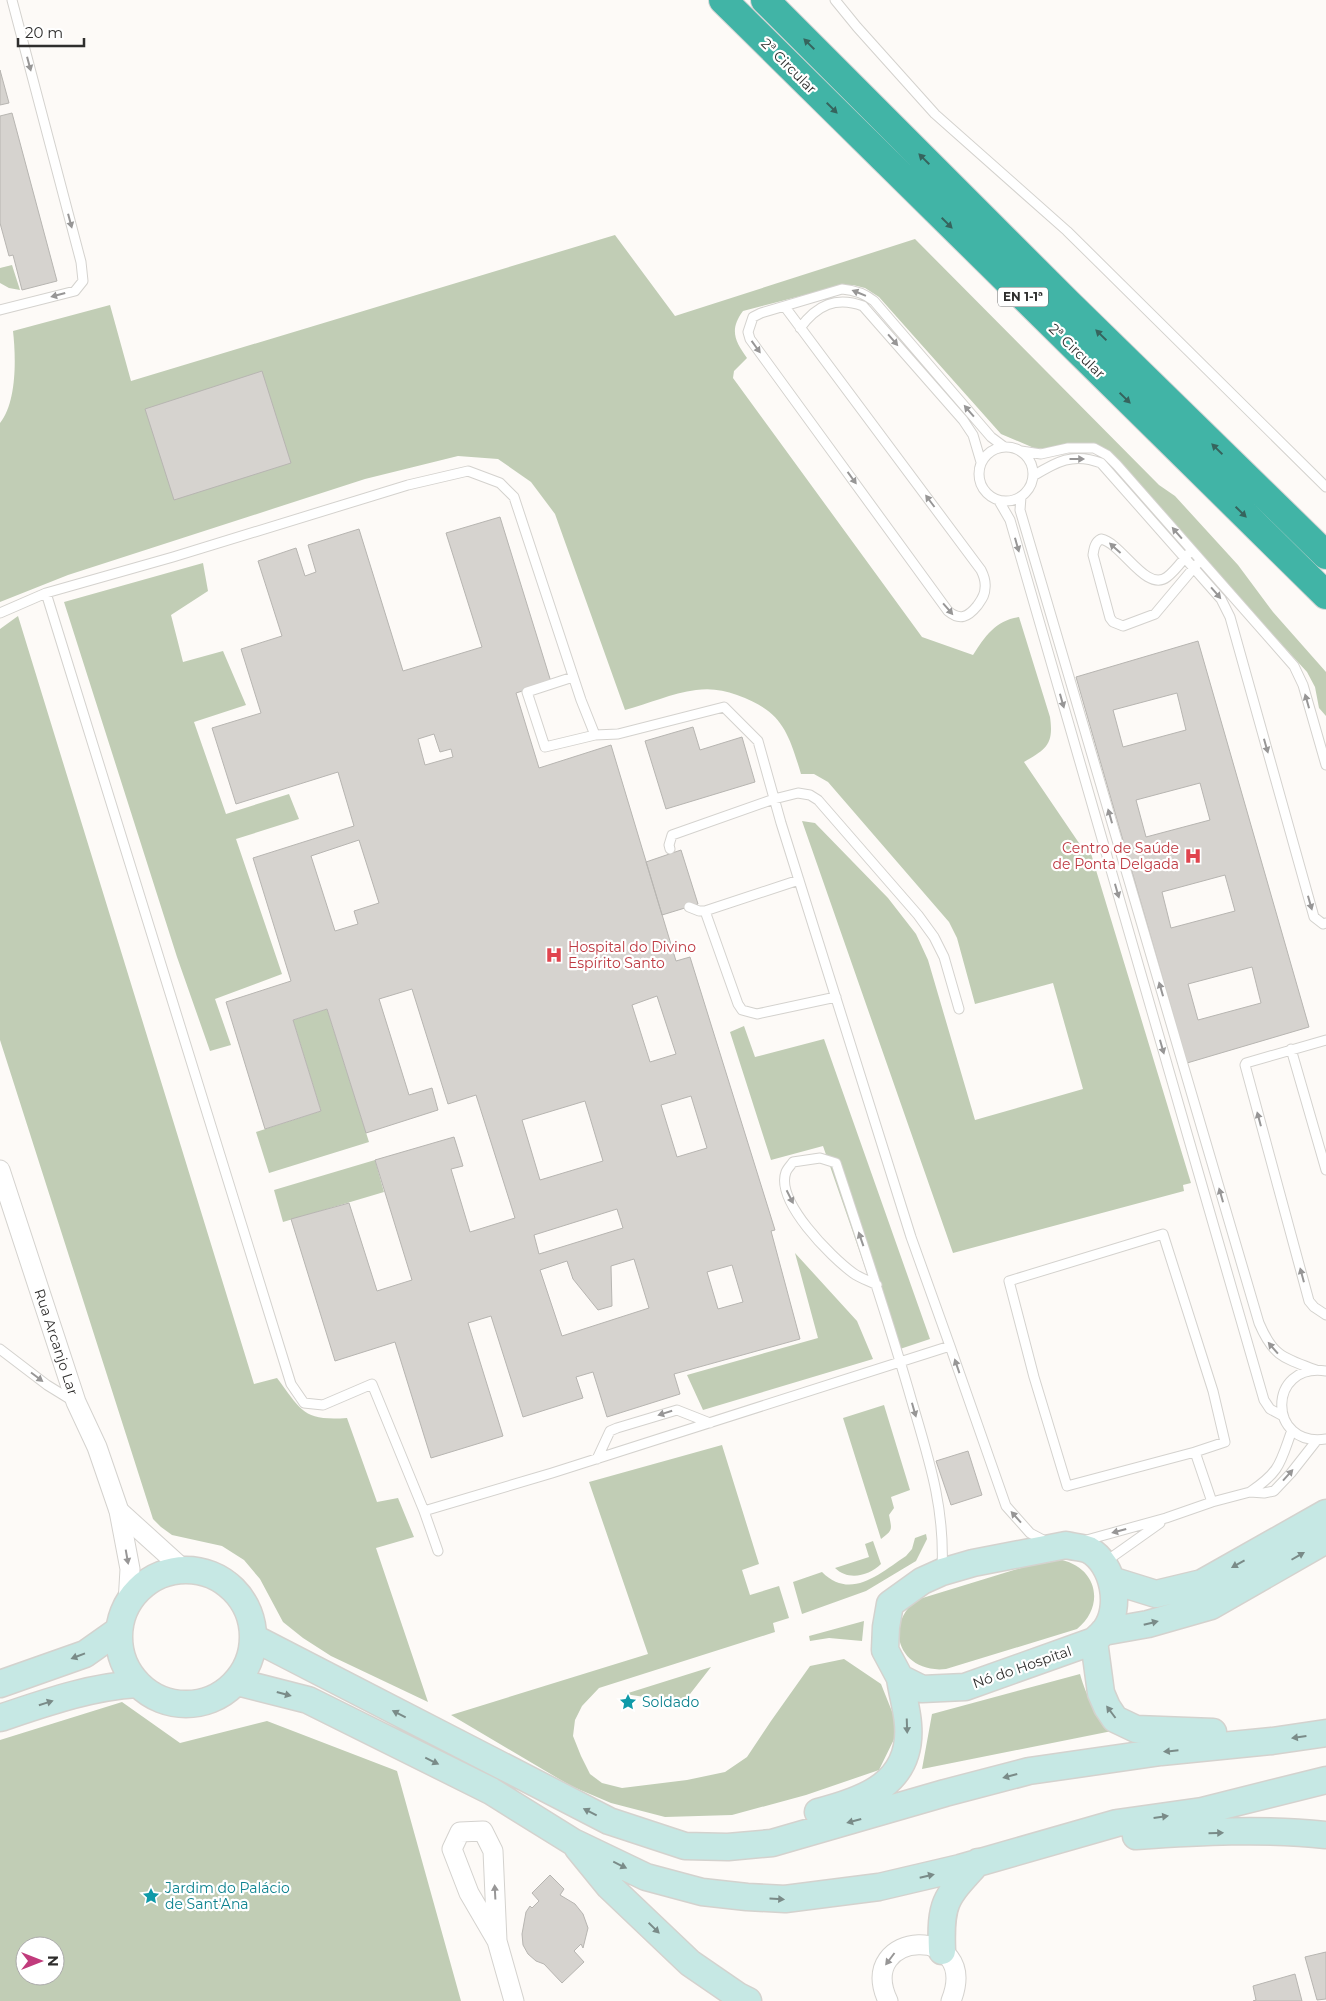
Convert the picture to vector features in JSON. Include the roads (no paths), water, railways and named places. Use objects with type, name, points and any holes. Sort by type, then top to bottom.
[{"type":"highway","name":"2ª Circular","points":[[723,0],[1326,595]]},
{"type":"highway","name":"2ª Circular","points":[[765,0],[1061,296],[1326,555]]},
{"type":"main road","points":[[1107,1572],[1156,1594],[1202,1583],[1326,1514]]},
{"type":"main road","name":"Nó do Hospital","points":[[900,1678],[922,1689],[965,1687],[1098,1637],[1211,1606],[1326,1540]]},
{"type":"main road","points":[[685,1846],[707,1836],[747,1831],[832,1809],[864,1798],[888,1783],[903,1762],[907,1744],[908,1724],[900,1678],[885,1650],[890,1604],[922,1581],[942,1572],[1060,1546],[1089,1550],[1107,1572],[1114,1599],[1111,1618],[1098,1637],[1101,1693],[1115,1719],[1136,1729],[1201,1733],[1260,1729],[1272,1741]]},
{"type":"main road","points":[[183,1569],[205,1572],[225,1581],[240,1596],[250,1616],[254,1638],[252,1654],[246,1669],[237,1682],[220,1696],[199,1704],[176,1704],[155,1698],[137,1684],[126,1668],[120,1650],[119,1630],[122,1616],[128,1603],[142,1586],[161,1574],[183,1569]]},
{"type":"main road","points":[[0,1684],[85,1654],[119,1630]]},
{"type":"main road","points":[[254,1638],[609,1821],[685,1846],[728,1847],[772,1843],[1029,1771],[1161,1752],[1272,1741],[1326,1733]]},
{"type":"main road","points":[[237,1682],[308,1700],[491,1791],[572,1842],[646,1878],[702,1892],[785,1899],[879,1887],[960,1868],[1117,1823],[1202,1811],[1326,1780]]},
{"type":"main road","points":[[0,1718],[75,1694],[109,1686],[137,1684]]},
{"type":"main road","points":[[1045,1843],[1178,1833],[1274,1832],[1326,1834]]},
{"type":"main road","points":[[572,1842],[609,1886],[690,1963],[748,2001]]},
{"type":"main road","points":[[942,1951],[941,1926],[944,1905],[953,1889],[978,1862]]},
{"type":"street","name":"Rua Arcanjo Lar","points":[[0,1170],[76,1402],[97,1447],[119,1511],[130,1569],[128,1603]]},
{"type":"street","points":[[119,1511],[183,1569]]},
{"type":"street","points":[[497,1941],[469,1893],[452,1849],[460,1832],[483,1831],[493,1851],[497,1941],[514,2001]]},
{"type":"street","points":[[888,2001],[882,1990],[882,1975],[888,1960],[899,1949],[914,1943],[930,1945],[942,1951],[951,1961],[956,1974],[956,1988],[951,2001]]},
{"type":"lane","points":[[0,310],[75,291],[82,281],[81,262],[12,0]]},
{"type":"lane","points":[[835,0],[935,114],[1067,230],[1326,487]]},
{"type":"lane","points":[[785,307],[981,570],[984,577],[984,596],[970,615],[955,617],[948,611],[750,339],[748,332],[753,317],[842,289],[855,290],[866,295],[874,301],[992,437],[1003,446]]},
{"type":"lane","points":[[800,328],[810,314],[817,309],[841,301],[853,302],[863,306],[963,420],[973,435],[980,462],[979,481],[983,490],[990,497],[999,501],[1009,502],[1021,497],[1031,485],[1033,476],[1032,466],[1028,458],[1021,451]]},
{"type":"lane","points":[[980,462],[994,449],[1003,446],[1041,454],[1076,447],[1099,450],[1117,465],[1294,666],[1326,765]]},
{"type":"lane","points":[[1033,476],[1056,462],[1066,459],[1087,459],[1101,463],[1221,599],[1230,617],[1314,917],[1318,922],[1326,923]]},
{"type":"lane","points":[[0,613],[46,593],[173,557],[408,485],[468,472],[500,483],[514,497],[573,677],[596,735]]},
{"type":"lane","points":[[1021,497],[1020,510],[1259,1323],[1265,1337],[1279,1355],[1316,1370],[1326,1371]]},
{"type":"lane","points":[[999,501],[1010,520],[1264,1400],[1270,1410],[1283,1416]]},
{"type":"lane","points":[[1192,550],[1168,577],[1155,580],[1146,577],[1110,542],[1102,539],[1098,541],[1094,548],[1094,555],[1110,618],[1113,622],[1123,626],[1155,614],[1201,560]]},
{"type":"lane","points":[[46,593],[291,1384],[304,1403],[323,1405],[372,1384],[424,1511],[438,1551]]},
{"type":"lane","points":[[573,677],[527,692],[545,746],[596,735],[618,734],[724,707],[758,741],[774,799],[908,1228],[1006,1506],[1030,1533],[1060,1546],[1166,1518],[1212,1502],[1250,1492],[1264,1493],[1274,1491],[1321,1440]]},
{"type":"lane","points":[[670,850],[669,845],[672,835],[774,799],[798,793],[810,795],[824,808],[918,915],[934,936],[944,957],[959,1009]]},
{"type":"lane","points":[[689,907],[705,911],[799,880]]},
{"type":"lane","points":[[705,911],[738,1004],[742,1010],[757,1014],[836,997]]},
{"type":"lane","points":[[1326,1040],[1258,1058],[1245,1065],[1309,1301],[1326,1315]]},
{"type":"lane","points":[[1290,1049],[1326,1170]]},
{"type":"lane","points":[[877,1285],[854,1274],[833,1257],[803,1224],[786,1189],[786,1172],[792,1162],[820,1158],[836,1163],[877,1285],[936,1487],[943,1542],[942,1572]]},
{"type":"lane","points":[[1163,1234],[1213,1391],[1225,1442],[1196,1452],[1067,1486],[1034,1377],[1009,1281],[1163,1234]]},
{"type":"lane","points":[[424,1511],[597,1459],[950,1346]]},
{"type":"lane","points":[[0,1349],[47,1385],[76,1402]]},
{"type":"lane","points":[[1316,1370],[1300,1374],[1288,1385],[1282,1394],[1281,1405],[1283,1416],[1292,1430],[1306,1439],[1321,1440]]},
{"type":"lane","points":[[597,1459],[610,1431],[617,1428],[677,1410],[710,1423]]},
{"type":"lane","points":[[1250,1492],[1265,1482],[1278,1468],[1292,1430]]},
{"type":"lane","points":[[1196,1452],[1212,1502]]},
{"type":"lane","points":[[1107,1572],[1166,1518]]},
{"type":"place","name":"Centro de Saúde de Ponta Delgada","points":[[1193,856]]},
{"type":"place","name":"Hospital do Divino Espírito Santo","points":[[554,955]]},
{"type":"place","name":"Soldado","points":[[628,1702]]},
{"type":"place","name":"Jardim do Palácio de Sant'Ana","points":[[151,1896]]}]
